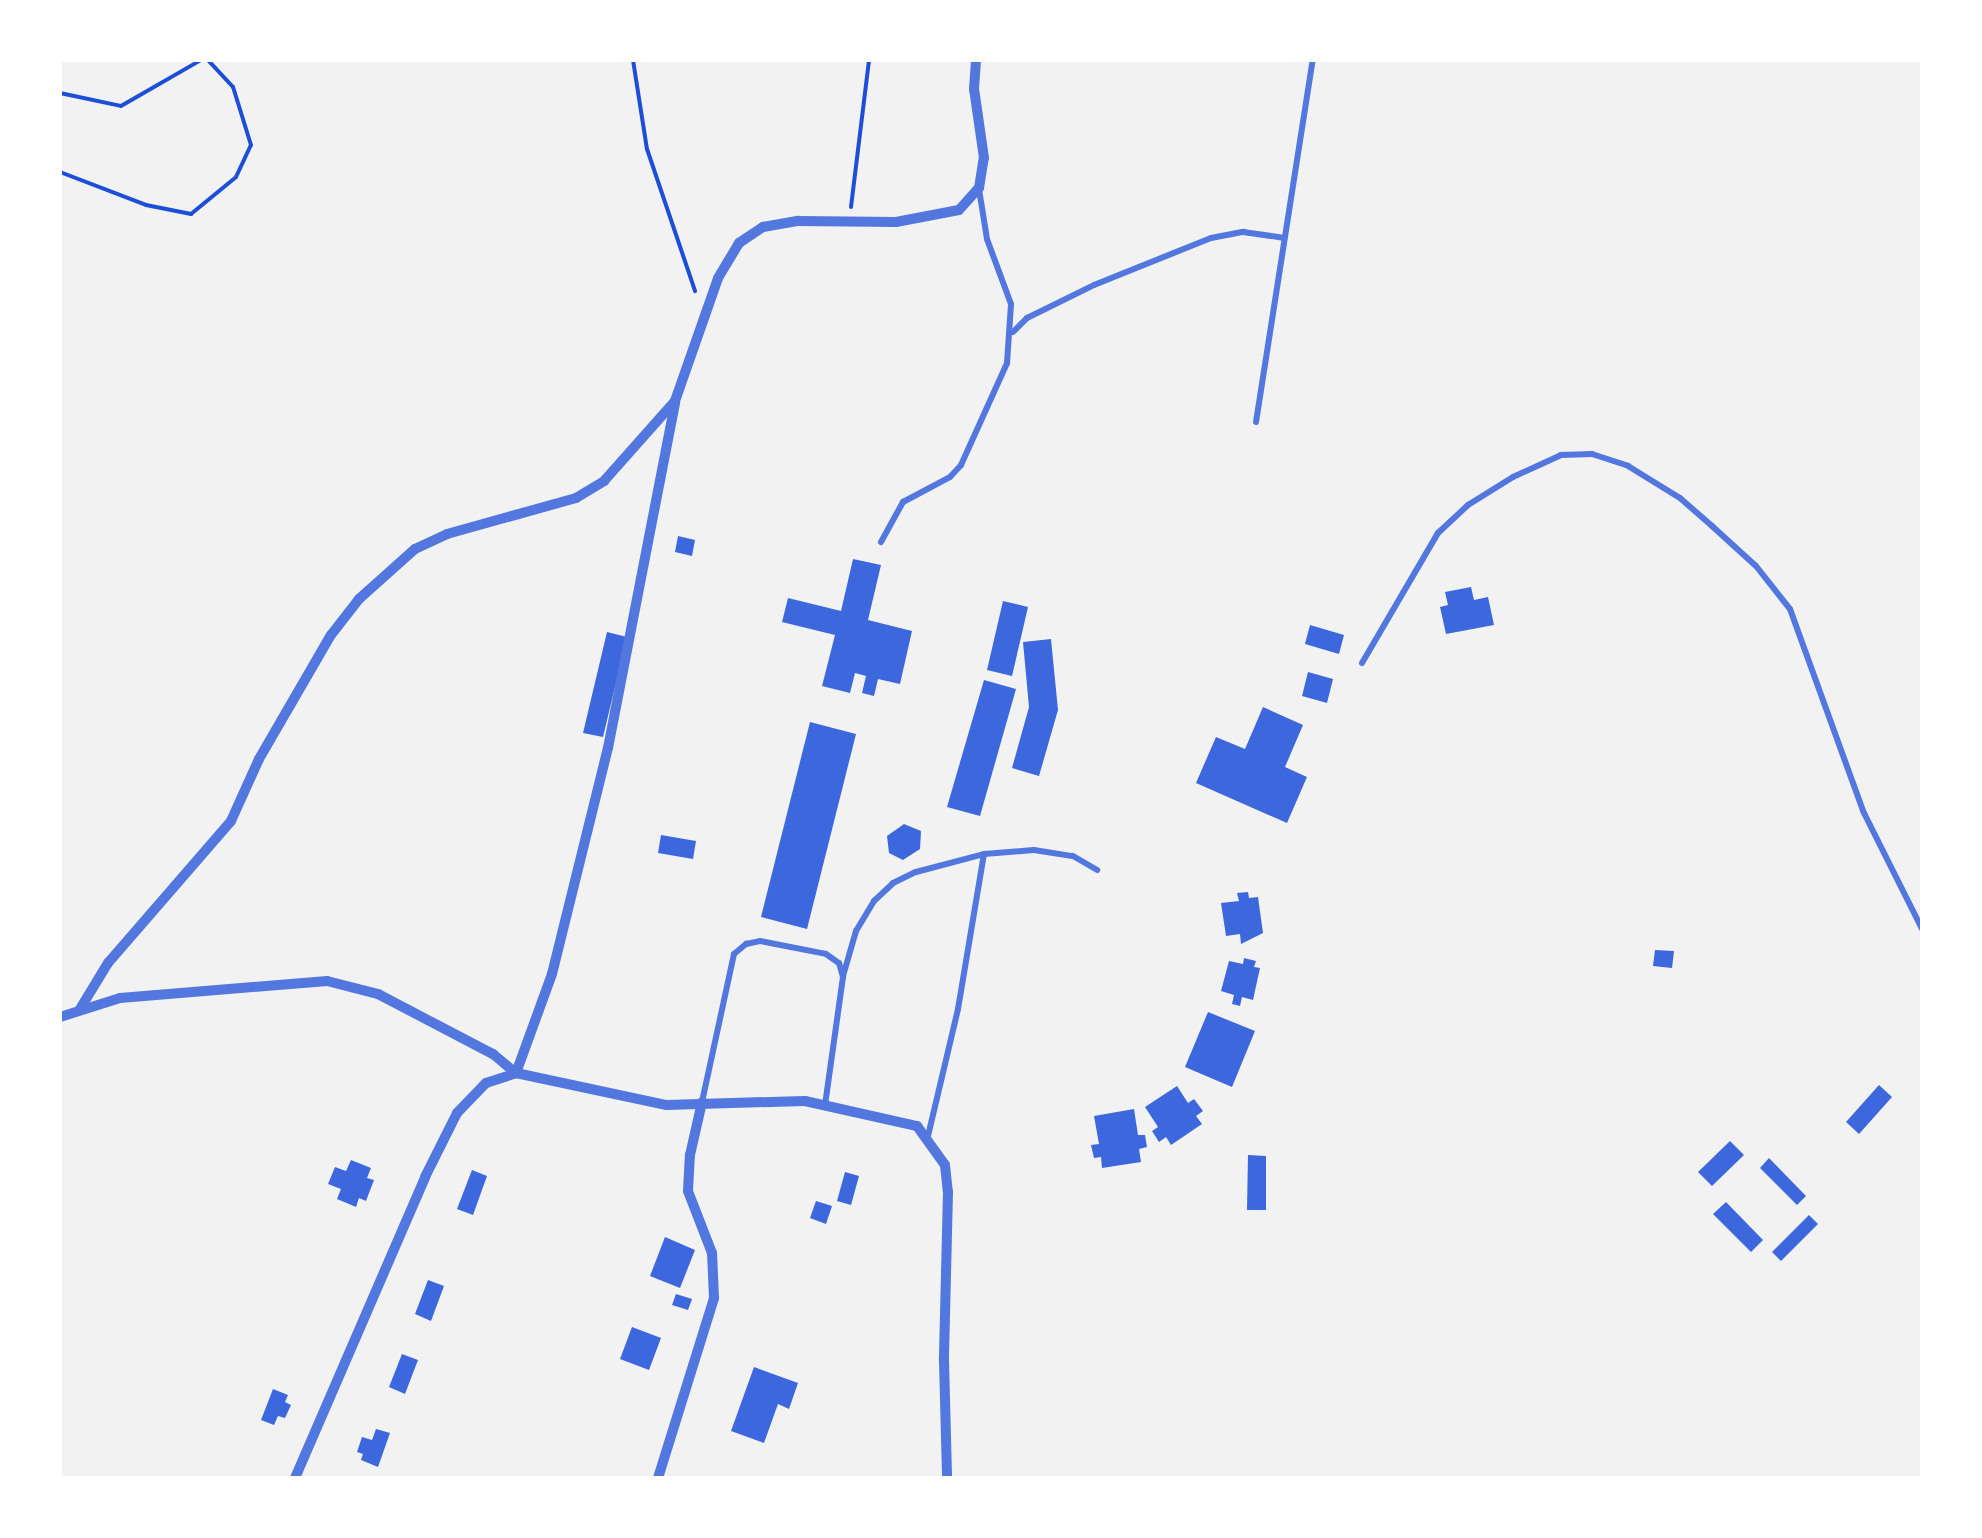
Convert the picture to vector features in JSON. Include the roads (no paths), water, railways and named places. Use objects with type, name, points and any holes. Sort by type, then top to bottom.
[{"type":"street","points":[[516,1073],[552,974],[608,748],[675,401],[718,278],[739,243],[763,227],[798,221],[932,218],[958,210],[979,188],[984,158],[974,88],[976,60]]},
{"type":"street","points":[[80,1009],[108,962],[230,821],[258,759],[332,635],[387,570],[415,548],[447,534],[576,498],[604,481],[675,401]]},
{"type":"street","points":[[60,1016],[120,998],[328,982],[378,994],[493,1054],[516,1073],[649,1102],[825,1105],[917,1126],[928,1136],[944,1165],[948,1192],[944,1361],[947,1478]]},
{"type":"street","points":[[294,1478],[394,1247],[458,1113],[486,1083],[516,1073]]},
{"type":"street","points":[[658,1478],[714,1298],[712,1253],[688,1191],[690,1155],[702,1102]]},
{"type":"lane","points":[[1256,422],[1313,60]]},
{"type":"lane","points":[[881,542],[903,502],[950,477],[961,465],[1007,363],[1012,333],[1006,283],[987,240],[979,188]]},
{"type":"lane","points":[[1012,333],[1027,318],[1094,284],[1211,238],[1243,232],[1285,238]]},
{"type":"lane","points":[[1362,664],[1438,534],[1468,506],[1512,477],[1561,455],[1592,454],[1628,466],[1702,517],[1756,566],[1790,609],[1864,812],[1922,929]]},
{"type":"lane","points":[[825,1105],[843,977],[856,931],[874,900],[893,883],[984,854],[1034,850],[1072,856],[1098,870]]},
{"type":"lane","points":[[928,1136],[958,1009],[984,854]]},
{"type":"lane","points":[[702,1102],[734,954],[746,944],[760,941],[826,954],[839,963],[843,977]]}]
